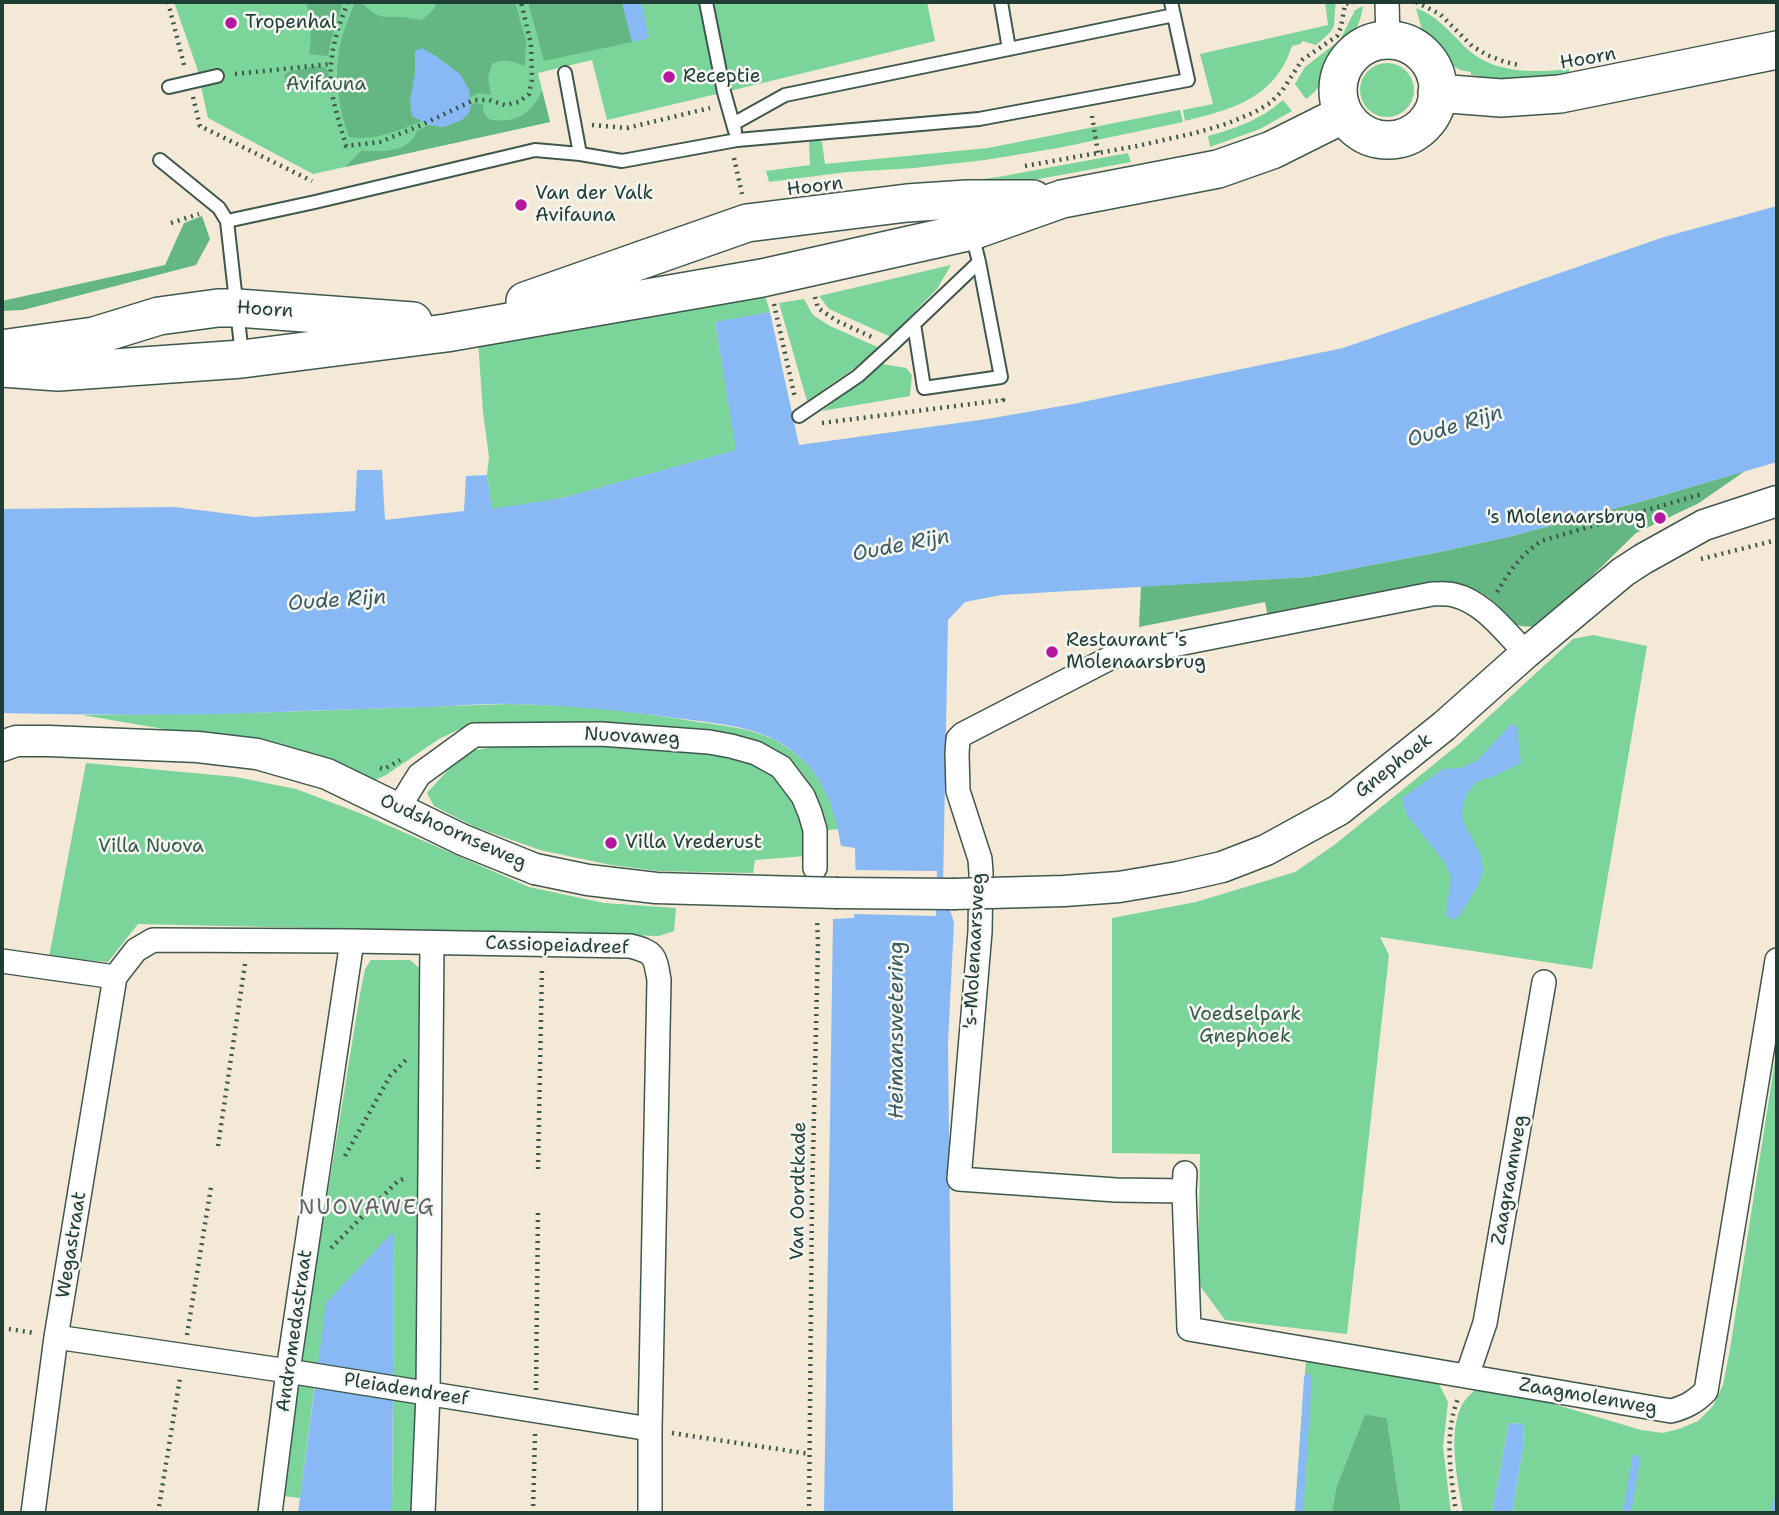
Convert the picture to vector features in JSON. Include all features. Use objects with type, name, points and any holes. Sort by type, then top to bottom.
[{"type":"main road","points":[[1388,40],[1408,44],[1424,56],[1434,73],[1437,93],[1436,103],[1420,127],[1403,137],[1384,139],[1365,134],[1350,122],[1344,114],[1338,84],[1345,64],[1359,49],[1377,41],[1388,40]]},
{"type":"main road","name":"Hoorn","points":[[1437,93],[1501,98],[1560,94],[1777,50]]},
{"type":"main road","name":"Hoorn","points":[[2,349],[94,336],[159,316],[218,308],[405,321],[452,319],[538,297],[747,223],[967,198],[1062,199],[1218,169],[1272,150],[1344,114]]},
{"type":"main road","name":"Hoorn","points":[[2,368],[58,372],[242,359],[522,321],[762,278],[975,246],[1062,199]]},
{"type":"street","points":[[1387,2],[1388,40]]},
{"type":"street","name":"Gnephoek","points":[[953,894],[1119,887],[1222,867],[1266,850],[1339,810],[1444,726],[1623,572],[1704,525],[1777,501]]},
{"type":"street","name":"'s-Molenaarsweg","points":[[1184,1182],[1116,1190],[959,1180],[980,932],[981,873],[958,791],[958,739],[1112,657],[1432,594],[1452,595],[1471,602],[1485,611],[1526,653]]},
{"type":"street","name":"Nuovaweg","points":[[398,809],[419,775],[474,735],[601,734],[709,742],[757,753],[781,767],[803,796],[810,813],[815,830],[815,868]]},
{"type":"street","name":"Oudshoornseweg","points":[[2,746],[16,741],[49,741],[198,747],[257,754],[327,774],[463,840],[535,869],[588,880],[656,888],[953,894]]},
{"type":"street","name":"Cassiopeiadreef","points":[[115,977],[136,950],[153,940],[630,946],[646,950],[656,960],[659,980],[650,1513]]},
{"type":"street","name":"Andromedastraat","points":[[270,1513],[288,1371],[352,941]]},
{"type":"street","points":[[423,1513],[428,1394],[432,943]]},
{"type":"street","name":"Zaagmolenweg","points":[[1184,1182],[1189,1329],[1671,1411],[1686,1407],[1706,1391],[1777,960]]},
{"type":"street","points":[[2,961],[115,977]]},
{"type":"street","name":"Wegastraat","points":[[33,1513],[57,1337],[115,977]]},
{"type":"street","name":"Zaagraamweg","points":[[1467,1376],[1485,1323],[1544,982]]},
{"type":"street","name":"Pleiadendreef","points":[[57,1337],[650,1429]]},
{"type":"lane","points":[[706,2],[733,124],[734,141]]},
{"type":"lane","points":[[1001,2],[1009,48]]},
{"type":"lane","points":[[228,221],[534,150],[580,154],[622,162],[734,141],[979,119],[1188,80],[1173,8],[1009,48],[785,96],[733,124]]},
{"type":"lane","points":[[565,73],[580,154]]},
{"type":"lane","points":[[169,87],[217,76]]},
{"type":"lane","points":[[160,160],[219,208],[228,221],[242,359]]},
{"type":"lane","points":[[799,416],[858,376],[914,324],[975,246]]},
{"type":"lane","points":[[914,324],[924,388],[1001,377],[975,246]]},
{"type":"path","points":[[168,2],[200,126],[312,181]]},
{"type":"path","points":[[348,2],[334,43],[331,64],[332,92],[346,146],[380,142],[474,100],[489,100],[505,106],[519,102],[529,94],[532,79],[531,44],[521,2]]},
{"type":"path","points":[[1019,167],[1195,133],[1255,112],[1270,103],[1282,91],[1302,60],[1337,36],[1345,3],[1354,2]]},
{"type":"path","points":[[1416,2],[1440,14],[1472,46],[1487,55],[1528,66]]},
{"type":"path","points":[[217,76],[331,64]]},
{"type":"path","points":[[1089,99],[1098,153]]},
{"type":"path","points":[[734,141],[743,196]]},
{"type":"path","points":[[812,290],[818,308],[838,321],[893,344]]},
{"type":"path","points":[[1485,611],[1512,567],[1523,554],[1541,541],[1704,494]]},
{"type":"path","name":"Van Oordtkade","points":[[808,1513],[817,918]]},
{"type":"path","points":[[218,1146],[249,940]]},
{"type":"path","points":[[538,1169],[542,945]]},
{"type":"path","points":[[316,1184],[346,1154],[390,1076],[410,1057],[431,1047]]},
{"type":"path","points":[[328,1251],[398,1181],[430,1169]]},
{"type":"path","points":[[533,1513],[538,1208]]},
{"type":"path","points":[[2,1328],[57,1337]]},
{"type":"path","points":[[1456,1513],[1448,1447],[1457,1401],[1467,1376]]},
{"type":"path","points":[[650,1429],[810,1454]]},
{"type":"green space","name":"Avifauna","points":[[174,2],[927,2],[935,41],[607,120],[592,60],[538,73],[550,122],[313,174],[208,118],[197,68]]},
{"type":"green space","points":[[307,2],[343,2],[328,56],[309,54],[311,40]]},
{"type":"green space","points":[[355,2],[380,16],[422,20],[435,8],[436,2],[515,2],[526,41],[524,66],[508,61],[492,64],[488,77],[491,95],[478,93],[470,98],[462,80],[436,56],[415,58],[412,116],[422,121],[377,136],[349,137],[340,105],[337,71],[340,44]]},
{"type":"green space","points":[[528,2],[622,2],[632,42],[544,61]]},
{"type":"green space","points":[[1325,2],[1336,2],[1334,27],[1324,39],[1316,45],[1303,41],[1292,46],[1284,65],[1271,82],[1250,99],[1225,110],[1185,121],[1183,110],[1213,104],[1200,54],[1328,25]]},
{"type":"green space","points":[[1363,6],[1355,31],[1337,50],[1320,85],[1306,99],[1295,84],[1305,67],[1340,40],[1355,10]]},
{"type":"green space","points":[[1416,8],[1436,19],[1464,46],[1487,62],[1513,70],[1569,69],[1570,79],[1525,83],[1471,75],[1471,72],[1460,70],[1446,61],[1422,30]]},
{"type":"green space","points":[[1387,63],[1406,71],[1414,90],[1406,109],[1387,117],[1368,109],[1360,90],[1368,71]]},
{"type":"green space","points":[[324,67],[329,72],[327,78],[316,87],[293,86],[284,76],[288,72]]},
{"type":"green space","points":[[542,91],[550,122],[345,167],[361,151],[387,151],[403,147],[413,139],[417,131],[429,125],[444,127],[469,113],[471,105],[475,103],[483,104],[483,111],[488,119],[506,120],[521,116],[533,106]]},
{"type":"green space","points":[[1283,100],[1292,111],[1260,129],[1210,147],[1208,136],[1248,122]]},
{"type":"green space","points":[[1180,110],[1183,122],[985,160],[769,182],[766,171],[810,165],[809,142],[815,139],[822,142],[825,164],[988,148]]},
{"type":"green space","points":[[1128,153],[1131,162],[1012,184],[760,213],[758,203],[838,192],[938,185],[998,177]]},
{"type":"green space","points":[[202,216],[210,239],[196,265],[23,310],[2,311],[2,301],[165,265],[184,223]]},
{"type":"green space","points":[[951,265],[937,289],[891,337],[829,309],[819,296]]},
{"type":"green space","points":[[764,293],[770,312],[715,323],[737,450],[562,498],[492,510],[478,341]]},
{"type":"green space","points":[[804,299],[813,315],[830,326],[882,349],[807,401],[779,303]]},
{"type":"green space","points":[[882,364],[906,368],[912,375],[910,396],[822,411]]},
{"type":"green space","points":[[1745,471],[1699,503],[1636,533],[1542,625],[1529,627],[1512,622],[1491,599],[1476,590],[1427,583],[1268,617],[1265,602],[1139,627],[1141,586],[1309,577],[1508,537]]},
{"type":"green space","name":"Voedselpark Gnephoek","points":[[1593,635],[1647,646],[1592,969],[1380,937],[1389,955],[1347,1334],[1225,1320],[1198,1283],[1200,1154],[1112,1153],[1112,918],[1196,902],[1295,872],[1333,846],[1459,744],[1573,639]]},
{"type":"green space","points":[[509,704],[625,711],[761,734],[795,753],[816,775],[831,801],[838,829],[822,831],[786,762],[513,725],[464,727],[439,739],[386,775],[369,783],[193,734],[82,715],[249,713]]},
{"type":"green space","points":[[511,740],[729,752],[775,773],[806,820],[806,856],[755,860],[753,873],[658,871],[611,865],[540,850],[475,827],[434,806],[427,793],[450,768],[474,750],[510,745]]},
{"type":"green space","name":"Villa Nuova","points":[[86,763],[236,777],[296,789],[362,814],[529,887],[604,903],[676,908],[674,931],[659,936],[138,924],[108,962],[49,957]]},
{"type":"green space","points":[[371,960],[410,960],[419,968],[424,999],[418,1383],[393,1379],[394,1232],[317,1369],[300,1365],[360,994],[365,969]]},
{"type":"green space","points":[[1776,1054],[1777,1513],[1512,1513],[1523,1448],[1524,1424],[1509,1423],[1492,1513],[1463,1513],[1455,1458],[1455,1429],[1462,1405],[1477,1388],[1527,1396],[1641,1430],[1663,1433],[1698,1421],[1713,1406],[1723,1385],[1730,1349]]},
{"type":"green space","points":[[1306,1359],[1438,1382],[1448,1402],[1443,1447],[1451,1513],[1401,1513],[1387,1418],[1365,1414],[1336,1488],[1332,1513],[1295,1513]]},
{"type":"green space","points":[[296,1381],[315,1383],[300,1498],[283,1496]]},
{"type":"green space","points":[[393,1399],[417,1403],[415,1513],[392,1513]]},
{"type":"green space","points":[[1365,1414],[1387,1418],[1401,1513],[1332,1513],[1336,1488]]},
{"type":"water","points":[[622,2],[641,2],[649,38],[632,42]]},
{"type":"water","points":[[422,48],[461,75],[469,90],[471,105],[469,113],[462,120],[444,127],[429,125],[412,116],[410,100],[415,73],[415,51]]},
{"type":"water","points":[[1777,206],[1777,462],[1508,537],[1309,577],[1001,595],[965,602],[948,620],[943,887],[954,923],[948,1042],[953,1513],[824,1513],[833,919],[854,918],[855,848],[841,846],[834,813],[821,784],[812,770],[788,748],[762,734],[709,722],[551,705],[491,704],[175,715],[2,713],[2,509],[175,507],[254,517],[355,511],[357,470],[382,470],[385,520],[464,511],[466,476],[487,475],[492,509],[562,498],[736,450],[715,322],[770,312],[799,445],[987,419],[1073,404],[1343,348],[1664,237]]},
{"type":"water","points":[[1511,724],[1517,727],[1521,763],[1476,782],[1466,795],[1462,811],[1463,821],[1481,856],[1483,872],[1461,914],[1454,920],[1446,916],[1451,876],[1445,863],[1406,814],[1402,798],[1443,769],[1460,768],[1477,761]]},
{"type":"water","points":[[394,1231],[392,1513],[298,1513],[326,1303]]},
{"type":"water","points":[[1509,1423],[1524,1424],[1523,1448],[1512,1513],[1492,1513]]},
{"type":"pier","points":[[854,870],[937,871],[936,916],[854,914]]},
{"type":"waterway","points":[[1299,1513],[1308,1378]]},
{"type":"waterway","points":[[1627,1513],[1636,1459]]},
{"type":"waterway","points":[[1775,1513],[1777,1502]]},
{"type":"place","name":"Tropenhal","points":[[231,23]]},
{"type":"place","name":"Receptie","points":[[669,77]]},
{"type":"place","name":"Van der Valk Avifauna","points":[[521,205]]},
{"type":"place","name":"'s Molenaarsbrug","points":[[1660,518]]},
{"type":"place","name":"Restaurant 's Molenaarsbrug","points":[[1052,652]]},
{"type":"place","name":"Villa Vrederust","points":[[611,843]]},
{"type":"district","name":"NUOVAWEG","points":[[367,1209]]},
{"type":"water label","name":"Oude Rijn","points":[[1455,427]]},
{"type":"water label","name":"Oude Rijn","points":[[901,546]]},
{"type":"water label","name":"Oude Rijn","points":[[337,601]]},
{"type":"water label","name":"Heimanswetering","points":[[898,1030]]}]
